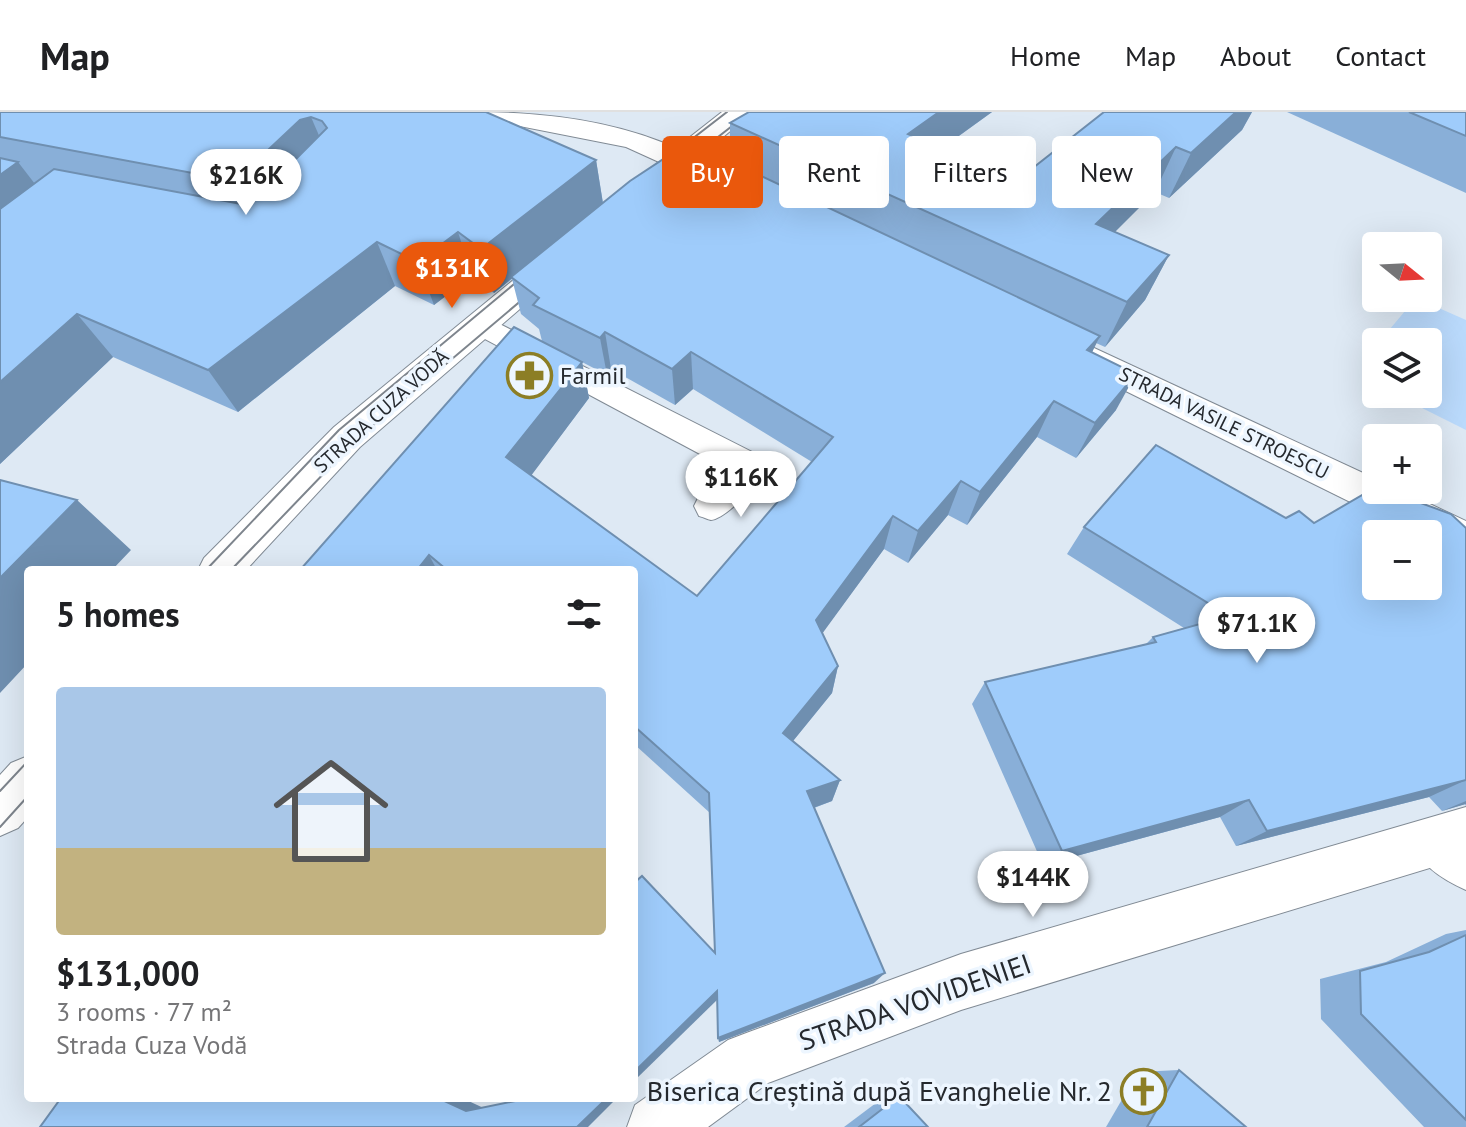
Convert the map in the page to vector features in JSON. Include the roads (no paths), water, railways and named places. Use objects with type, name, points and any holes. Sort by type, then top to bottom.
[{"type":"street","points":[[489,112],[634,140],[662,152]]},
{"type":"street","points":[[708,136],[739,112]]},
{"type":"street","points":[[631,199],[662,173]]},
{"type":"street","name":"STRADA CUZA VODĂ","points":[[223,566],[347,437],[582,239]]},
{"type":"street","name":"STRADA VASILE STROESCU","points":[[1045,336],[1466,540]]},
{"type":"street","points":[[0,811],[24,784]]},
{"type":"street","name":"STRADA VOVIDENIEI","points":[[657,1127],[749,1061],[947,987],[1455,847]]},
{"type":"lane","points":[[480,324],[752,467],[711,506]]},
{"type":"tram line","points":[[648,173],[727,112]]},
{"type":"tram line","points":[[719,136],[750,112]]},
{"type":"tram line","points":[[210,566],[339,430],[531,270]]},
{"type":"tram line","points":[[235,566],[356,440],[536,288]]},
{"type":"tram line","points":[[0,791],[24,765]]},
{"type":"tram line","points":[[0,827],[24,800]]},
{"type":"place","name":"Farmil","points":[[529,376]]},
{"type":"place","name":"Biserica Creștină după Evanghelie Nr. 2","points":[[1143,1091]]}]
